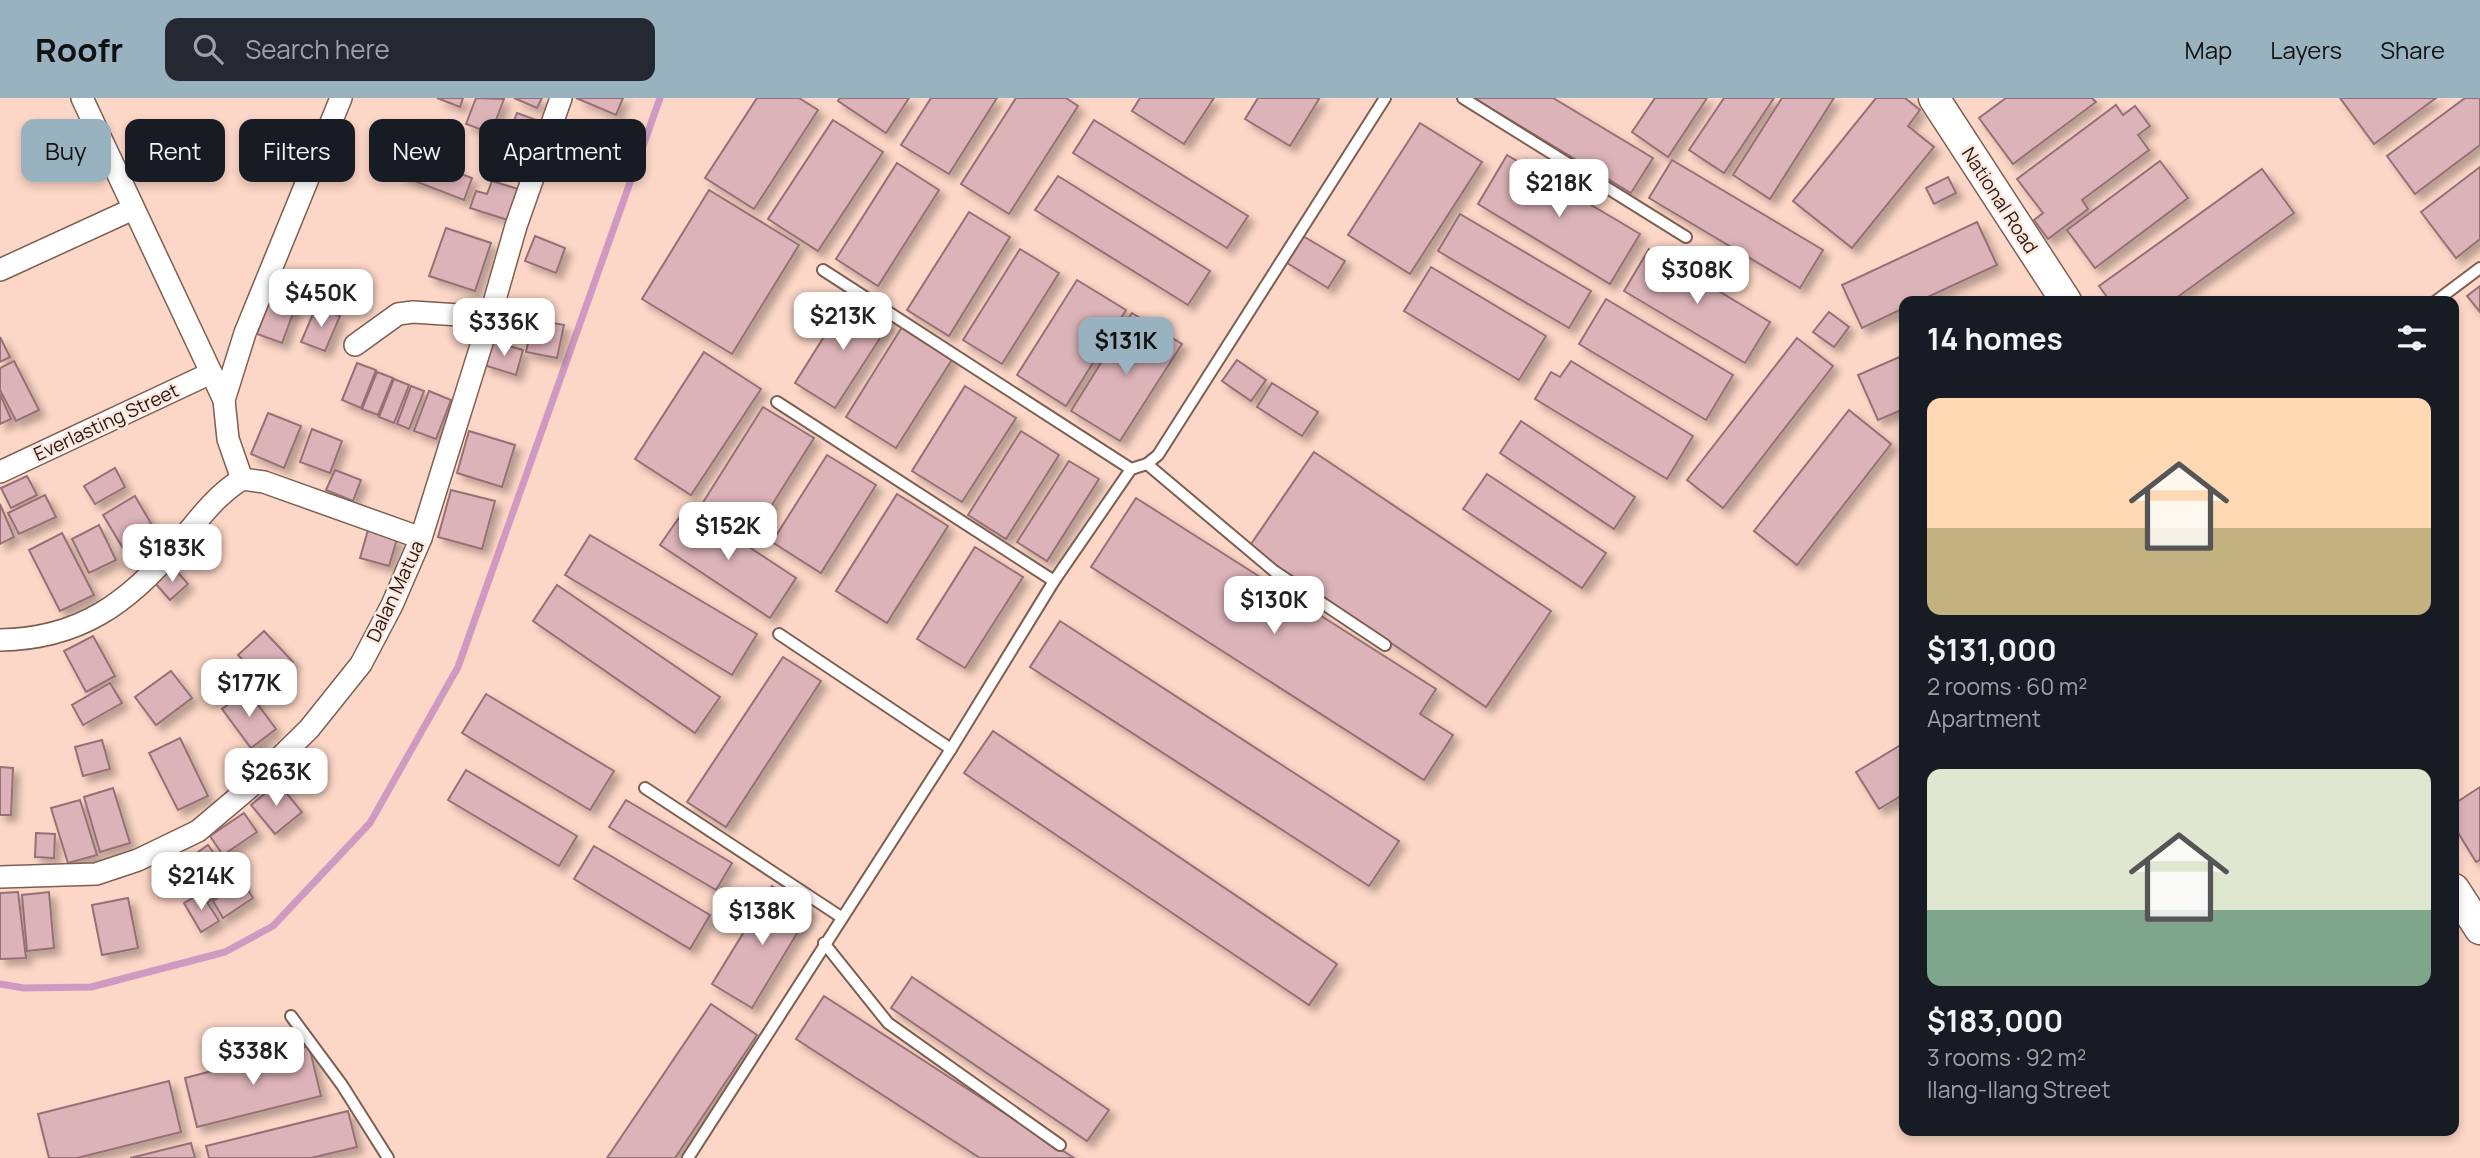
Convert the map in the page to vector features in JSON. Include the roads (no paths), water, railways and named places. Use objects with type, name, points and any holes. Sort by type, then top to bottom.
[{"type":"main road","name":"National Road","points":[[1934,98],[2063,296]]},
{"type":"main road","points":[[2459,897],[2480,929]]},
{"type":"street","points":[[82,98],[224,400],[228,439],[242,479]]},
{"type":"street","points":[[224,400],[245,332],[341,98]]},
{"type":"street","name":"Dalan Matua","points":[[0,877],[96,874],[138,860],[198,831],[249,788],[309,729],[360,664],[392,604],[421,538],[491,317],[516,226],[561,98]]},
{"type":"street","points":[[0,270],[132,209]]},
{"type":"street","points":[[355,345],[398,314],[413,312],[491,317]]},
{"type":"street","name":"Everlasting Street","points":[[0,472],[211,373]]},
{"type":"street","points":[[0,640],[46,636],[77,627],[116,606],[148,577],[221,492],[242,479],[264,482],[421,538]]},
{"type":"lane","points":[[688,1158],[951,749],[1054,581],[1131,469],[1147,464],[1158,455],[1385,98]]},
{"type":"lane","points":[[1463,98],[1686,237]]},
{"type":"lane","points":[[2443,296],[2480,268]]},
{"type":"lane","points":[[823,270],[1131,469]]},
{"type":"lane","points":[[777,402],[1054,581]]},
{"type":"lane","points":[[1147,464],[1274,571],[1385,645]]},
{"type":"lane","points":[[779,634],[951,749]]},
{"type":"lane","points":[[645,788],[841,917]]},
{"type":"lane","points":[[824,943],[888,1023],[1060,1144]]},
{"type":"lane","points":[[291,1016],[342,1085],[388,1158]]},
{"type":"waterway","points":[[0,984],[24,988],[91,987],[225,952],[273,926],[370,823],[458,667],[660,98]]}]
